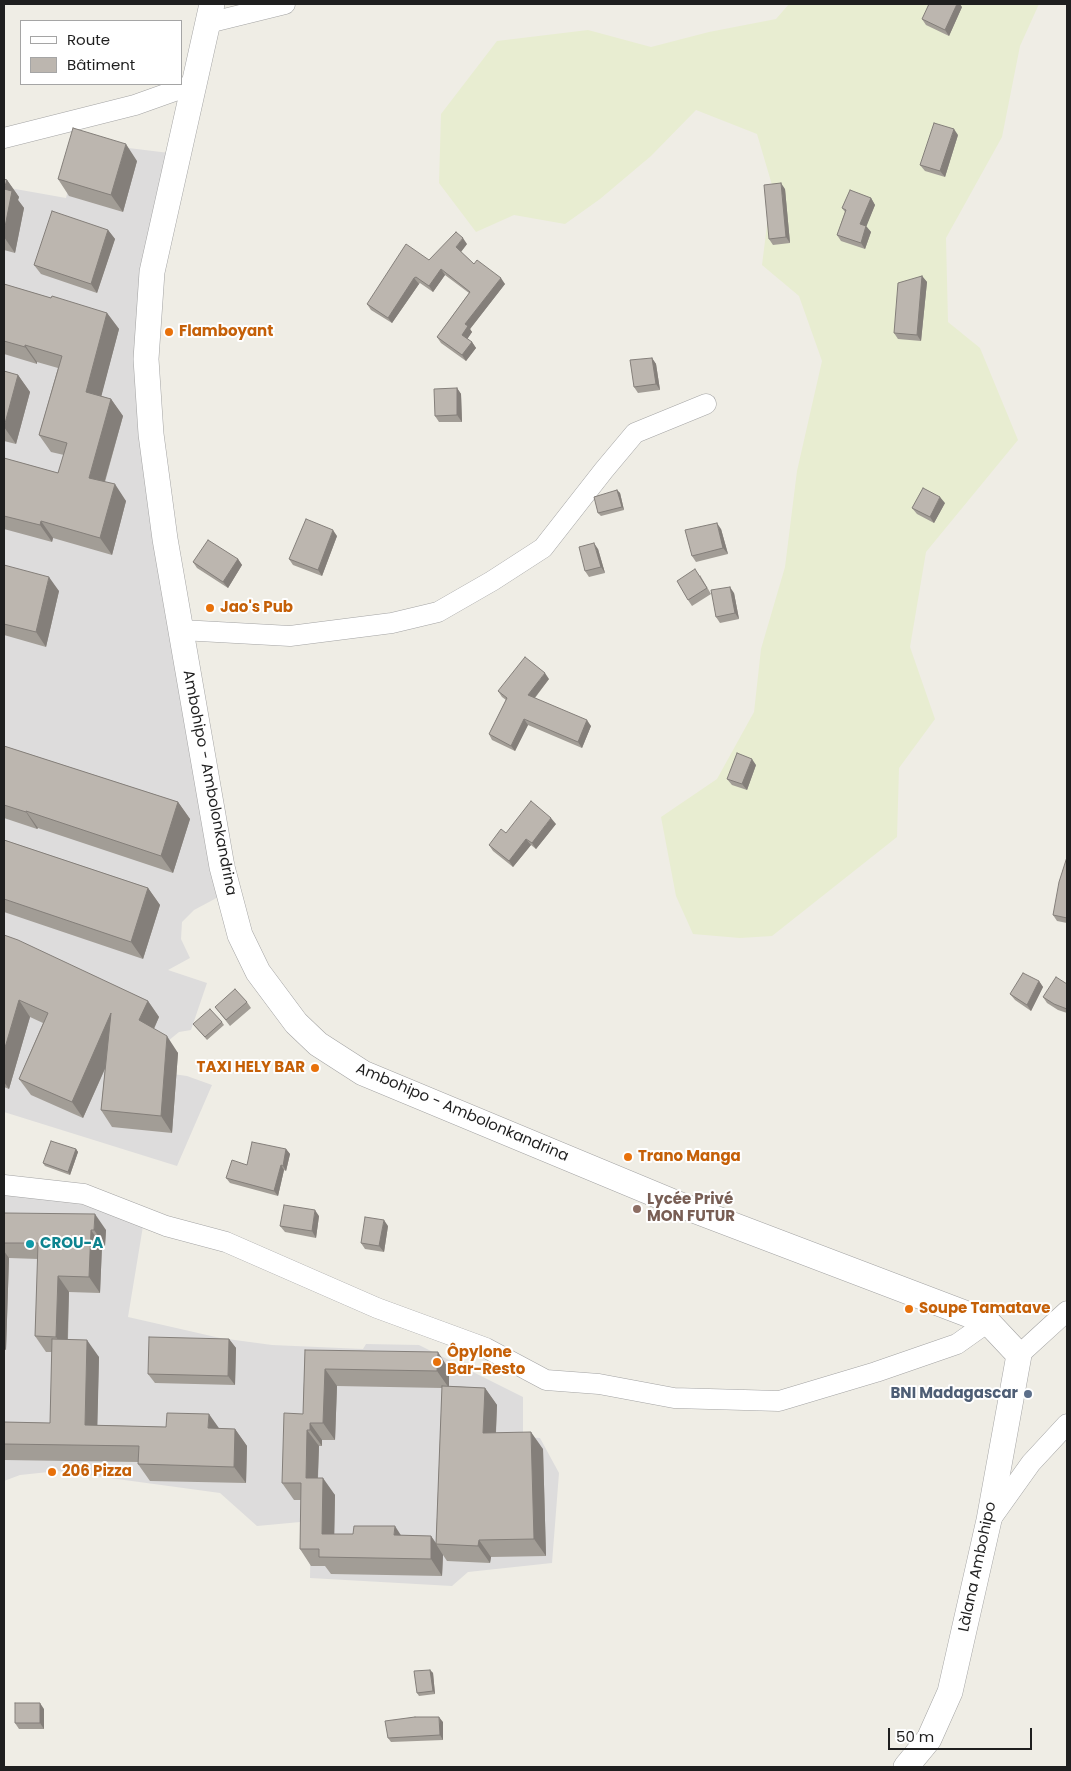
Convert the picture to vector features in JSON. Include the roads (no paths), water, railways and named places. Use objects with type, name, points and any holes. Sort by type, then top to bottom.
[{"type":"street","points":[[210,14],[285,4]]},
{"type":"street","name":"Ambohipo - Ambolonkandrina","points":[[210,14],[152,272],[146,359],[151,434],[165,539],[222,867],[240,936],[258,972],[296,1023],[318,1044],[363,1073],[683,1206],[988,1322],[1019,1355]]},
{"type":"street","points":[[4,138],[135,104],[194,84]]},
{"type":"street","points":[[181,630],[290,636],[392,623],[438,612],[492,581],[543,548],[604,470],[636,433],[706,404]]},
{"type":"street","points":[[4,1184],[84,1194],[166,1226],[226,1242],[377,1308],[486,1348],[546,1380],[599,1384],[674,1398],[779,1401],[876,1372],[957,1344],[988,1322]]},
{"type":"street","points":[[1019,1355],[1067,1311]]},
{"type":"street","name":"Làlana Ambohipo","points":[[906,1767],[929,1739],[950,1692],[989,1520],[1019,1355]]},
{"type":"street","points":[[989,1520],[1031,1463],[1067,1424]]},
{"type":"place","name":"Flamboyant","points":[[169,332]]},
{"type":"place","name":"Jao's Pub","points":[[210,608]]},
{"type":"place","name":"TAXI HELY BAR","points":[[315,1068]]},
{"type":"place","name":"Trano Manga","points":[[628,1157]]},
{"type":"place","name":"Lycée Privé MON FUTUR","points":[[637,1209]]},
{"type":"place","name":"CROU-A","points":[[30,1244]]},
{"type":"place","name":"Soupe Tamatave","points":[[909,1309]]},
{"type":"place","name":"Ôpylone Bar-Resto","points":[[437,1362]]},
{"type":"place","name":"BNI Madagascar","points":[[1028,1394]]},
{"type":"place","name":"206 Pizza","points":[[52,1472]]}]
